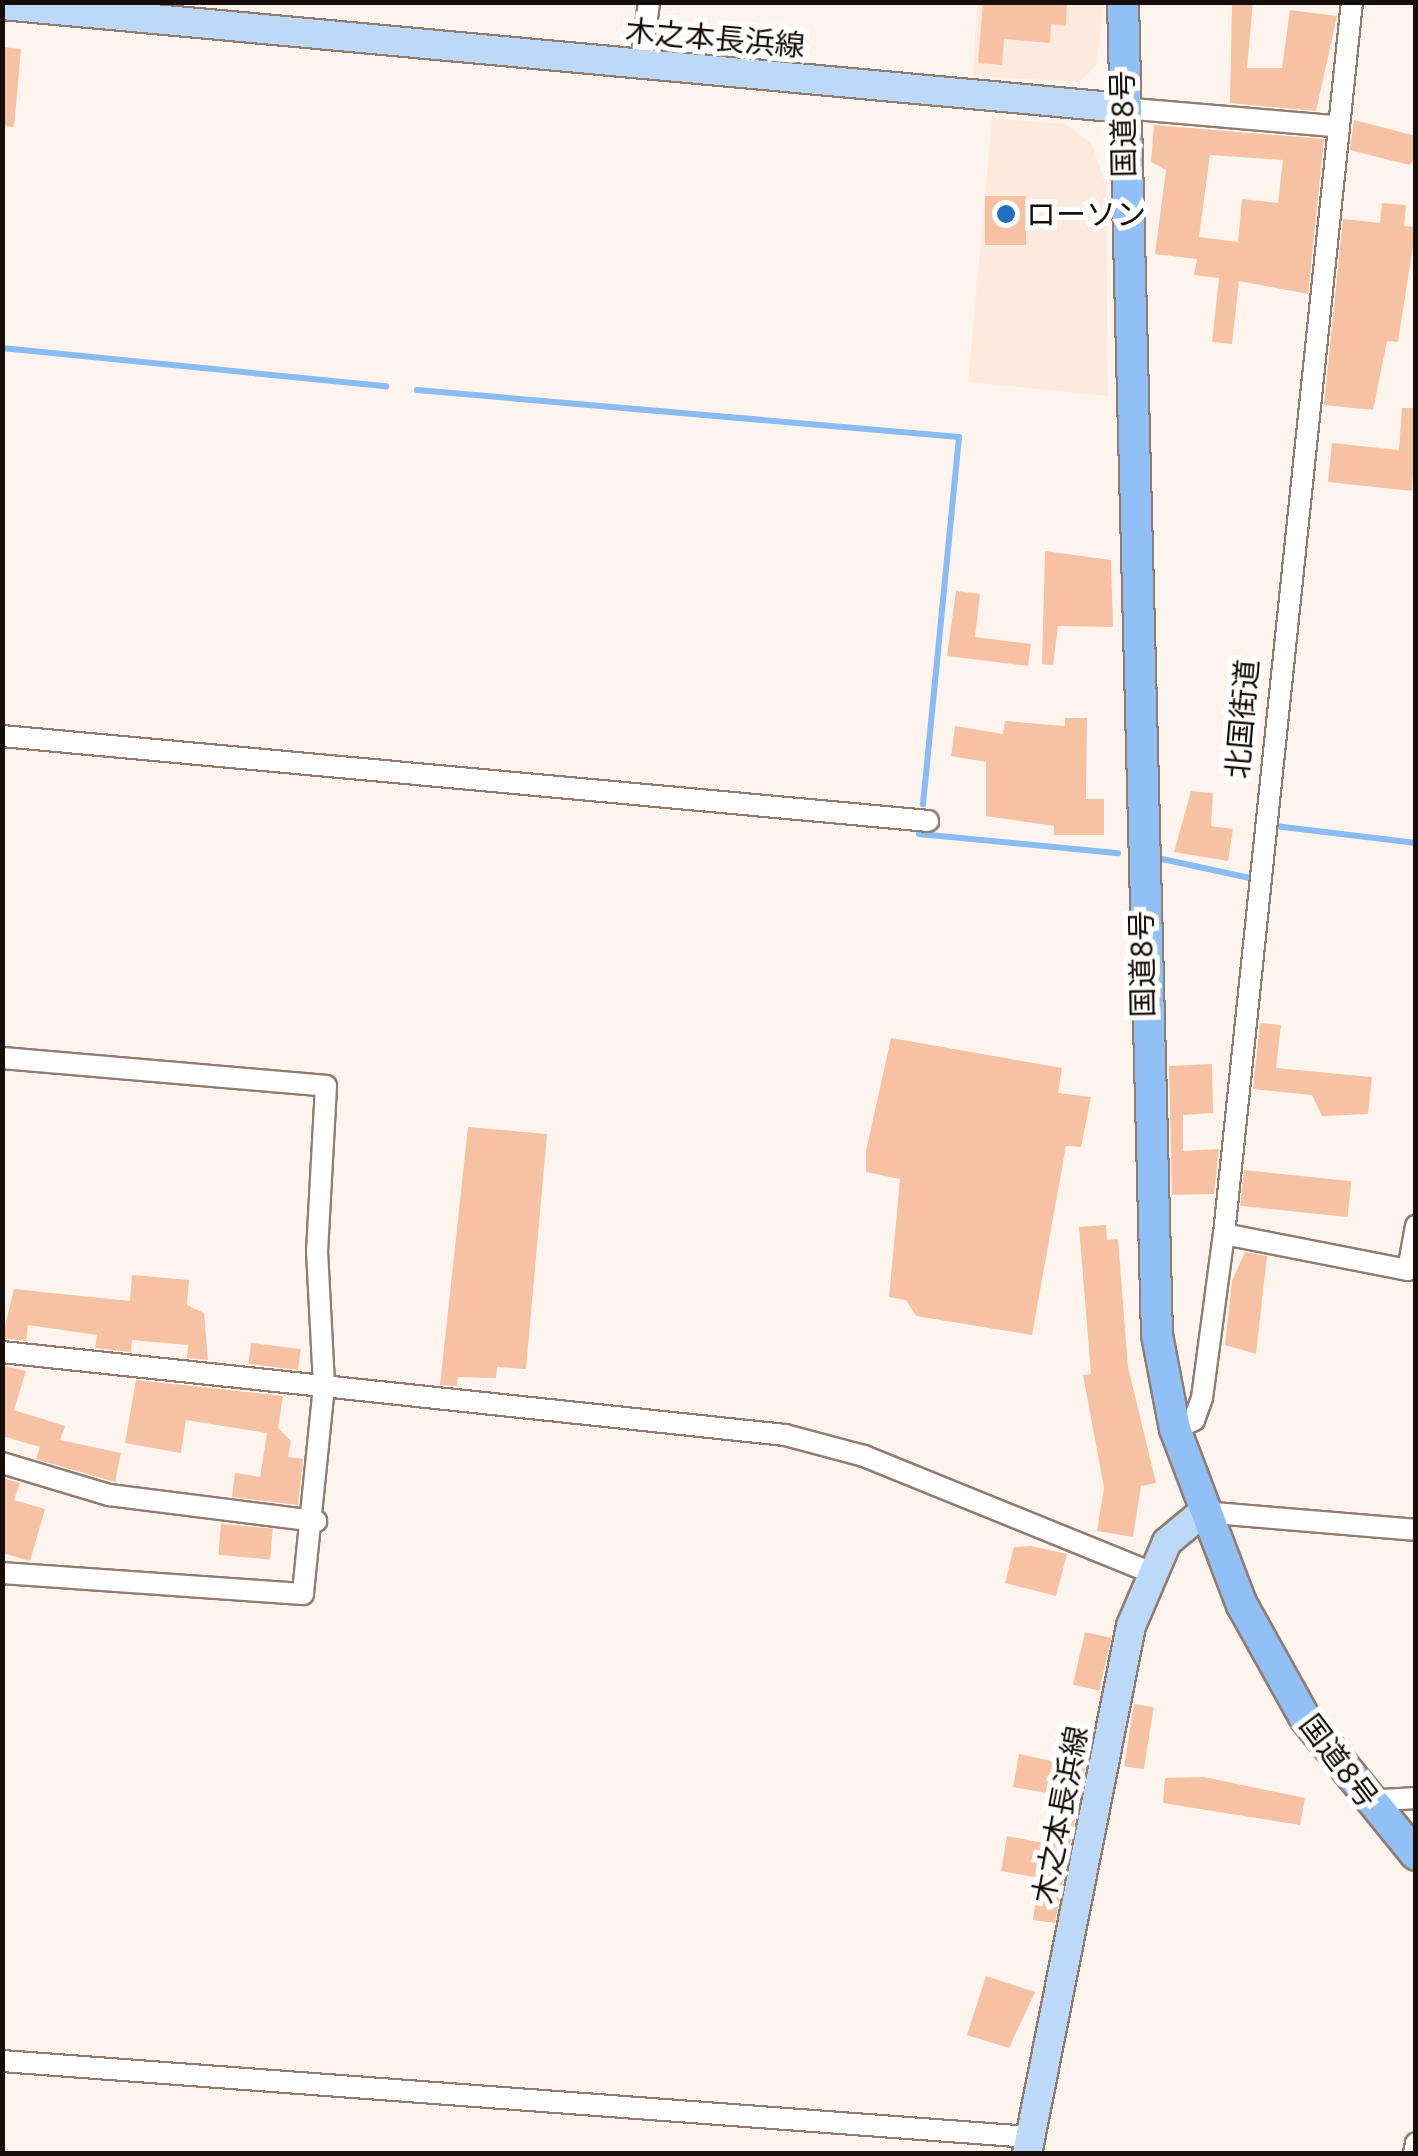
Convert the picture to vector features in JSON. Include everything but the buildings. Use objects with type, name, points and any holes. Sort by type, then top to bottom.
[{"type":"highway","name":"国道8号","points":[[1123,2],[1122,108],[1148,1233],[1175,1428],[1203,1512],[1268,1658],[1366,1801],[1416,1855]]},
{"type":"main road","name":"木之本長浜線","points":[[2,5],[84,8],[1122,108]]},
{"type":"main road","name":"木之本長浜線","points":[[1028,2145],[1130,1626],[1150,1572],[1181,1526],[1203,1512]]},
{"type":"street","points":[[641,64],[648,2]]},
{"type":"street","name":"北国街道","points":[[1175,1428],[1194,1420],[1202,1398],[1224,1234],[1334,126],[1352,2]]},
{"type":"street","points":[[1122,108],[1334,126]]},
{"type":"street","points":[[2,736],[928,821]]},
{"type":"street","points":[[2,1058],[326,1086],[317,1251],[324,1386],[316,1521],[303,1594],[2,1573]]},
{"type":"street","points":[[1224,1234],[1408,1270],[1416,1226]]},
{"type":"street","points":[[2,1352],[785,1435],[864,1456],[1150,1572]]},
{"type":"street","points":[[2,1462],[109,1494],[316,1521]]},
{"type":"street","points":[[1203,1512],[1416,1530]]},
{"type":"street","points":[[1366,1801],[1416,1798]]},
{"type":"street","points":[[2,2061],[1028,2145]]},
{"type":"street","points":[[1414,2154],[1416,2143]]},
{"type":"shaded area","points":[[977,3],[1105,3],[1096,66],[1080,82],[973,76]]},
{"type":"shaded area","points":[[992,118],[1065,124],[1092,144],[1106,185],[1108,396],[968,382]]},
{"type":"waterway","points":[[2,348],[386,386]]},
{"type":"waterway","points":[[417,390],[959,437],[923,804]]},
{"type":"waterway","points":[[1274,833],[1275,826],[1416,843]]},
{"type":"waterway","points":[[919,834],[1118,853]]},
{"type":"waterway","points":[[1162,859],[1250,878]]},
{"type":"place","name":"ローソン","points":[[1006,214]]}]
